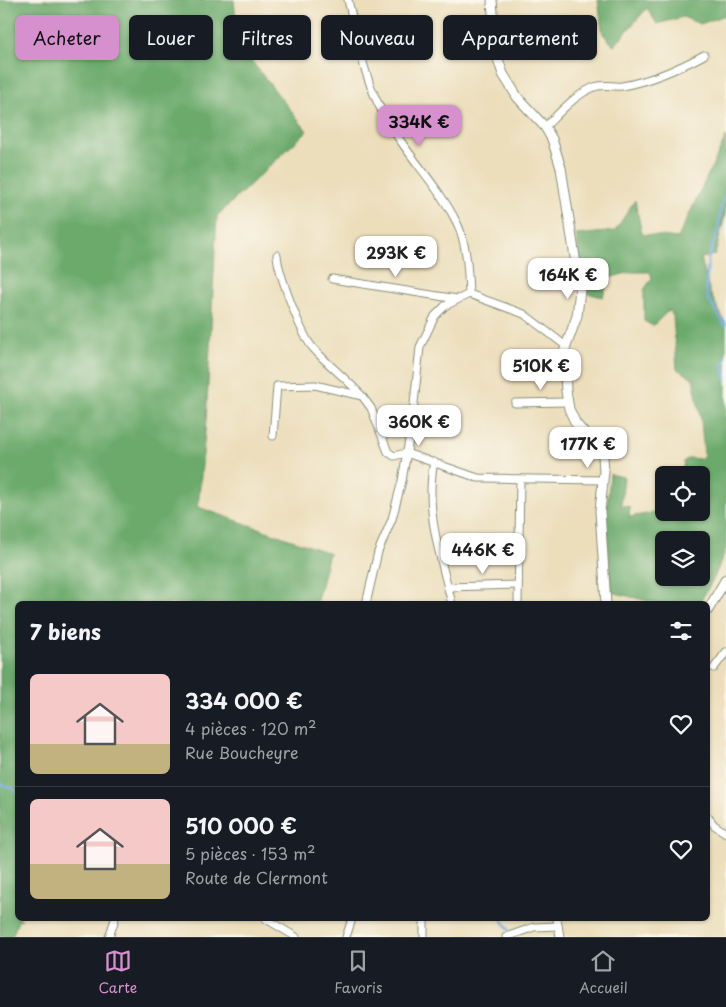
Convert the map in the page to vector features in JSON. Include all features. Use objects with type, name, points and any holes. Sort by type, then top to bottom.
[{"type":"street","points":[[347,0],[366,74],[378,103],[388,123],[456,222],[465,254],[469,294]]},
{"type":"street","points":[[492,0],[496,53],[502,74],[518,98],[545,127],[552,139],[559,160],[580,279],[577,316],[566,346],[564,358],[567,402],[576,424],[601,453],[604,461],[600,512],[606,601]]},
{"type":"street","points":[[545,127],[571,102],[591,88],[601,84],[621,86],[647,80],[704,55]]},
{"type":"street","points":[[277,255],[280,274],[311,346],[362,396],[371,408],[388,452],[394,456],[406,453],[478,478],[603,480]]},
{"type":"street","points":[[332,279],[457,299]]},
{"type":"street","points":[[367,601],[378,552],[392,519],[406,453],[412,422],[420,347],[435,316],[457,299],[469,294],[524,314],[566,346]]},
{"type":"street","points":[[273,436],[277,386],[315,385],[362,396]]},
{"type":"street","points":[[515,402],[567,402]]},
{"type":"street","points":[[434,462],[431,484],[433,519],[451,601]]},
{"type":"street","points":[[518,601],[520,480]]},
{"type":"street","points":[[710,607],[726,579]]},
{"type":"street","points":[[448,588],[518,585]]},
{"type":"street","points":[[714,668],[726,652]]},
{"type":"street","points":[[710,819],[714,826],[726,833]]},
{"type":"street","points":[[109,937],[114,921]]},
{"type":"street","points":[[269,921],[296,937]]},
{"type":"street","points":[[346,937],[351,921]]},
{"type":"street","points":[[424,921],[424,937]]},
{"type":"street","points":[[512,934],[558,922],[560,937]]},
{"type":"green space","points":[[0,0],[234,0],[235,15],[223,15],[223,60],[251,60],[307,131],[217,216],[206,421],[198,507],[329,553],[317,601],[15,601],[15,921],[18,921],[12,937],[0,937]]},
{"type":"green space","points":[[598,0],[726,0],[726,15],[700,24],[683,17],[657,24],[647,8],[614,46],[603,34]]},
{"type":"green space","points":[[726,137],[726,210],[715,255],[701,258],[710,293],[726,324],[726,549],[710,585],[710,531],[655,531],[655,586],[709,586],[701,601],[648,601],[611,592],[606,518],[610,474],[624,477],[621,505],[630,507],[629,517],[655,513],[655,521],[710,521],[710,466],[683,466],[684,461],[689,458],[700,459],[704,455],[701,420],[693,378],[677,369],[673,316],[669,310],[653,326],[644,321],[644,290],[652,278],[650,272],[631,272],[608,278],[603,297],[586,293],[576,235],[615,231],[635,200],[642,234],[678,238]]},
{"type":"waterway","points":[[726,191],[720,211],[719,228],[708,260],[706,287],[708,299],[726,326]]},
{"type":"waterway","points":[[726,359],[723,364],[726,380]]},
{"type":"waterway","points":[[0,784],[15,790]]},
{"type":"waterway","points":[[503,921],[511,934]]}]
